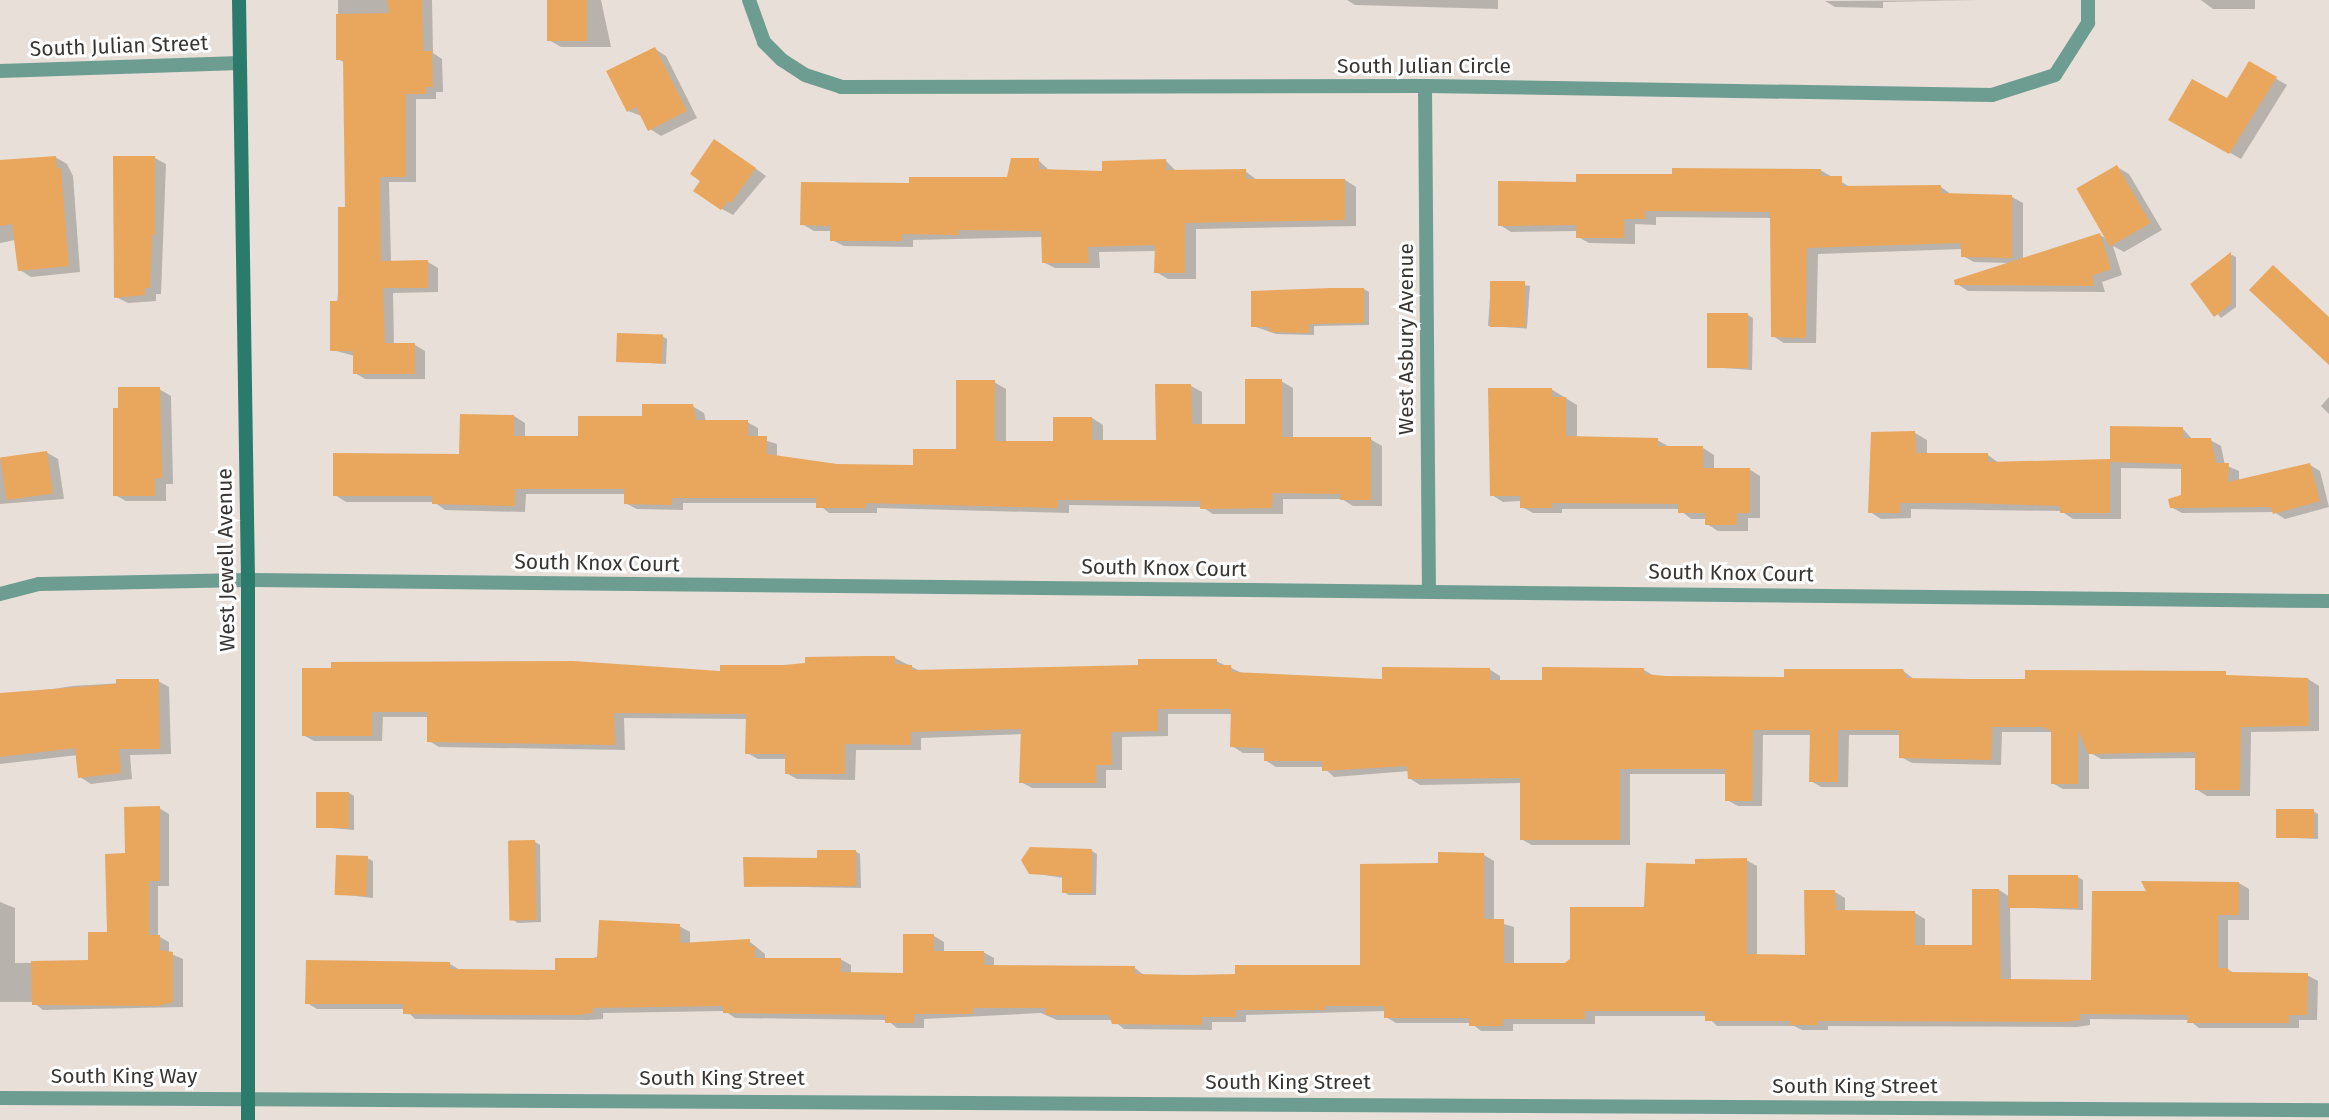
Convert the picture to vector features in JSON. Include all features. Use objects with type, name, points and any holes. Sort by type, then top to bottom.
[{"type":"main road","name":"West Jewell Avenue","points":[[239,0],[248,580],[248,1120]]},
{"type":"street","name":"South Julian Circle","points":[[749,0],[764,42],[782,60],[805,75],[841,87],[1425,86],[1992,95],[2055,75],[2088,23],[2088,0]]},
{"type":"street","name":"South Julian Street","points":[[0,71],[240,63]]},
{"type":"street","name":"West Asbury Avenue","points":[[1425,86],[1429,591]]},
{"type":"street","name":"South Knox Court","points":[[0,594],[39,584],[248,580],[2329,601]]},
{"type":"street","name":"South King Way","points":[[0,1098],[248,1096]]},
{"type":"street","name":"South King Street","points":[[248,1096],[2329,1110]]},
{"type":"building","points":[[387,0],[422,0],[423,51],[432,51],[433,87],[426,87],[426,94],[406,94],[406,177],[380,177],[381,261],[428,260],[428,288],[383,288],[385,343],[415,343],[415,374],[353,374],[353,351],[330,351],[330,301],[338,301],[338,207],[345,207],[343,60],[336,60],[336,14],[389,13]]},
{"type":"building","points":[[547,0],[587,0],[587,41],[547,41]]},
{"type":"building","points":[[655,47],[687,111],[648,131],[636,107],[627,112],[606,71]]},
{"type":"building","points":[[2249,61],[2277,77],[2229,154],[2168,120],[2192,79],[2227,98]]},
{"type":"building","points":[[714,139],[756,168],[731,203],[728,201],[721,210],[693,191],[700,181],[690,174]]},
{"type":"building","points":[[56,156],[57,168],[61,168],[69,266],[18,271],[12,224],[0,226],[0,160]]},
{"type":"building","points":[[113,156],[155,156],[155,235],[152,235],[150,288],[145,288],[145,295],[114,298]]},
{"type":"building","points":[[1011,158],[1039,158],[1039,169],[1102,171],[1102,161],[1166,159],[1166,170],[1246,169],[1246,179],[1345,179],[1345,220],[1185,223],[1185,273],[1154,273],[1155,245],[1088,247],[1089,263],[1042,263],[1041,231],[959,230],[959,235],[902,234],[902,241],[830,241],[830,226],[800,225],[801,182],[909,183],[909,177],[1007,177]]},
{"type":"building","points":[[2117,165],[2150,223],[2110,247],[2076,188]]},
{"type":"building","points":[[1672,168],[1821,169],[1821,176],[1842,176],[1842,186],[1941,185],[1941,193],[2012,195],[2012,258],[1961,257],[1961,243],[1807,248],[1806,338],[1771,337],[1770,212],[1645,211],[1645,219],[1624,219],[1624,238],[1576,238],[1576,225],[1498,226],[1498,181],[1576,182],[1576,174],[1672,174]]},
{"type":"building","points":[[2100,233],[2111,269],[2092,276],[2094,286],[1955,285],[1954,280]]},
{"type":"building","points":[[2231,252],[2231,304],[2214,317],[2190,284]]},
{"type":"building","points":[[2273,265],[2329,317],[2329,365],[2249,290]]},
{"type":"building","points":[[1490,281],[1525,281],[1525,327],[1490,327]]},
{"type":"building","points":[[1364,288],[1364,323],[1309,324],[1309,333],[1269,332],[1269,327],[1251,327],[1251,291]]},
{"type":"building","points":[[1707,313],[1748,313],[1748,368],[1707,368]]},
{"type":"building","points":[[617,333],[663,335],[662,364],[616,362]]},
{"type":"building","points":[[1245,379],[1282,379],[1282,437],[1371,437],[1371,500],[1340,500],[1340,494],[1273,493],[1272,508],[1200,509],[1201,501],[1058,500],[1058,508],[866,503],[866,508],[816,508],[816,498],[672,498],[672,505],[624,504],[624,489],[515,489],[515,506],[432,504],[432,496],[333,496],[333,453],[459,454],[460,414],[514,415],[514,436],[578,436],[578,416],[642,416],[642,404],[693,404],[696,420],[748,420],[748,436],[767,436],[767,454],[837,464],[913,465],[913,449],[956,449],[956,380],[995,380],[995,441],[1053,441],[1053,417],[1092,417],[1092,440],[1156,440],[1155,384],[1191,384],[1192,424],[1245,424]]},
{"type":"building","points":[[118,387],[160,387],[162,478],[155,478],[155,496],[113,496],[113,408],[118,408]]},
{"type":"building","points":[[1488,388],[1552,388],[1552,397],[1566,397],[1566,436],[1658,438],[1658,446],[1703,446],[1703,468],[1750,468],[1750,513],[1737,513],[1737,525],[1705,525],[1705,513],[1678,513],[1678,504],[1552,503],[1552,508],[1520,508],[1520,496],[1490,496]]},
{"type":"building","points":[[2110,426],[2183,427],[2183,438],[2211,438],[2216,463],[2229,463],[2228,482],[2310,463],[2320,501],[2273,514],[2271,507],[2170,508],[2168,499],[2181,495],[2181,464],[2110,462]]},
{"type":"building","points":[[1915,431],[1916,453],[1988,453],[1988,462],[2110,459],[2110,513],[2060,513],[2060,506],[1900,503],[1900,513],[1868,513],[1871,432]]},
{"type":"building","points":[[47,451],[53,494],[6,500],[0,458]]},
{"type":"building","points":[[895,656],[895,664],[912,665],[912,670],[1138,665],[1138,659],[1217,659],[1217,665],[1231,665],[1232,672],[1382,679],[1382,667],[1490,668],[1490,680],[1542,680],[1542,667],[1644,668],[1644,674],[1666,676],[1784,677],[1784,669],[1903,669],[1907,678],[1972,679],[2025,679],[2025,670],[2226,671],[2226,675],[2308,678],[2309,726],[2241,727],[2240,790],[2195,790],[2195,752],[2088,754],[2078,730],[2078,784],[2051,784],[2051,731],[2044,727],[1992,727],[1991,760],[1899,758],[1899,730],[1838,730],[1838,782],[1809,782],[1810,730],[1753,730],[1752,801],[1725,801],[1725,769],[1620,769],[1620,840],[1520,840],[1520,778],[1408,779],[1407,766],[1322,771],[1322,761],[1264,761],[1264,748],[1230,747],[1231,709],[1158,709],[1158,731],[1111,732],[1112,765],[1096,765],[1096,783],[1019,783],[1021,729],[911,732],[911,745],[845,744],[845,774],[785,774],[785,754],[745,754],[746,714],[614,713],[615,745],[427,742],[427,712],[372,712],[372,736],[302,736],[302,668],[331,668],[331,662],[573,661],[720,671],[720,665],[805,663],[805,657]]},
{"type":"building","points":[[116,679],[159,679],[160,749],[119,749],[121,773],[78,778],[75,748],[0,757],[0,693],[116,684]]},
{"type":"building","points":[[316,792],[349,792],[349,828],[316,828]]},
{"type":"building","points":[[160,806],[160,881],[149,881],[149,935],[160,935],[160,950],[173,952],[173,1002],[158,1006],[32,1005],[31,961],[88,960],[88,932],[107,932],[105,854],[125,853],[124,807]]},
{"type":"building","points":[[2276,809],[2314,809],[2314,838],[2276,838]]},
{"type":"building","points":[[508,840],[535,840],[536,920],[509,920]]},
{"type":"building","points":[[1030,847],[1092,849],[1092,893],[1062,893],[1062,876],[1029,874],[1021,860]]},
{"type":"building","points":[[817,850],[856,850],[856,886],[744,887],[743,857],[817,858]]},
{"type":"building","points":[[1438,852],[1484,853],[1484,919],[1504,919],[1504,963],[1565,963],[1570,959],[1570,907],[1644,907],[1646,863],[1695,864],[1695,859],[1747,858],[1747,954],[1805,955],[1804,890],[1835,890],[1836,910],[1915,911],[1915,945],[1972,945],[1972,889],[1999,889],[2001,979],[2091,980],[2092,891],[2146,891],[2141,881],[2239,882],[2239,915],[2218,915],[2218,968],[2228,968],[2228,972],[2308,973],[2307,1015],[2289,1015],[2289,1023],[2187,1023],[2188,1015],[2080,1014],[2080,1020],[2065,1022],[1818,1021],[1818,1025],[1790,1025],[1790,1021],[1705,1021],[1705,1011],[1585,1011],[1585,1019],[1503,1019],[1503,1026],[1469,1026],[1469,1018],[1384,1018],[1384,1006],[1325,1006],[1325,1010],[1236,1010],[1236,1017],[1202,1017],[1202,1025],[1112,1024],[1109,1015],[1045,1015],[1045,1008],[973,1008],[973,1014],[914,1014],[914,1023],[885,1023],[885,1015],[723,1013],[723,1006],[593,1008],[593,1013],[577,1015],[491,1015],[403,1014],[403,1004],[305,1004],[306,960],[450,962],[450,969],[555,970],[555,958],[597,958],[599,920],[680,924],[680,943],[750,939],[749,946],[755,946],[755,958],[841,958],[841,972],[903,973],[903,934],[934,934],[934,951],[984,951],[984,965],[1135,966],[1135,974],[1189,975],[1235,974],[1235,965],[1360,965],[1360,864],[1438,863]]},
{"type":"building","points":[[336,855],[368,856],[367,896],[335,895]]},
{"type":"building","points":[[2008,875],[2078,875],[2078,908],[2008,908]]}]
